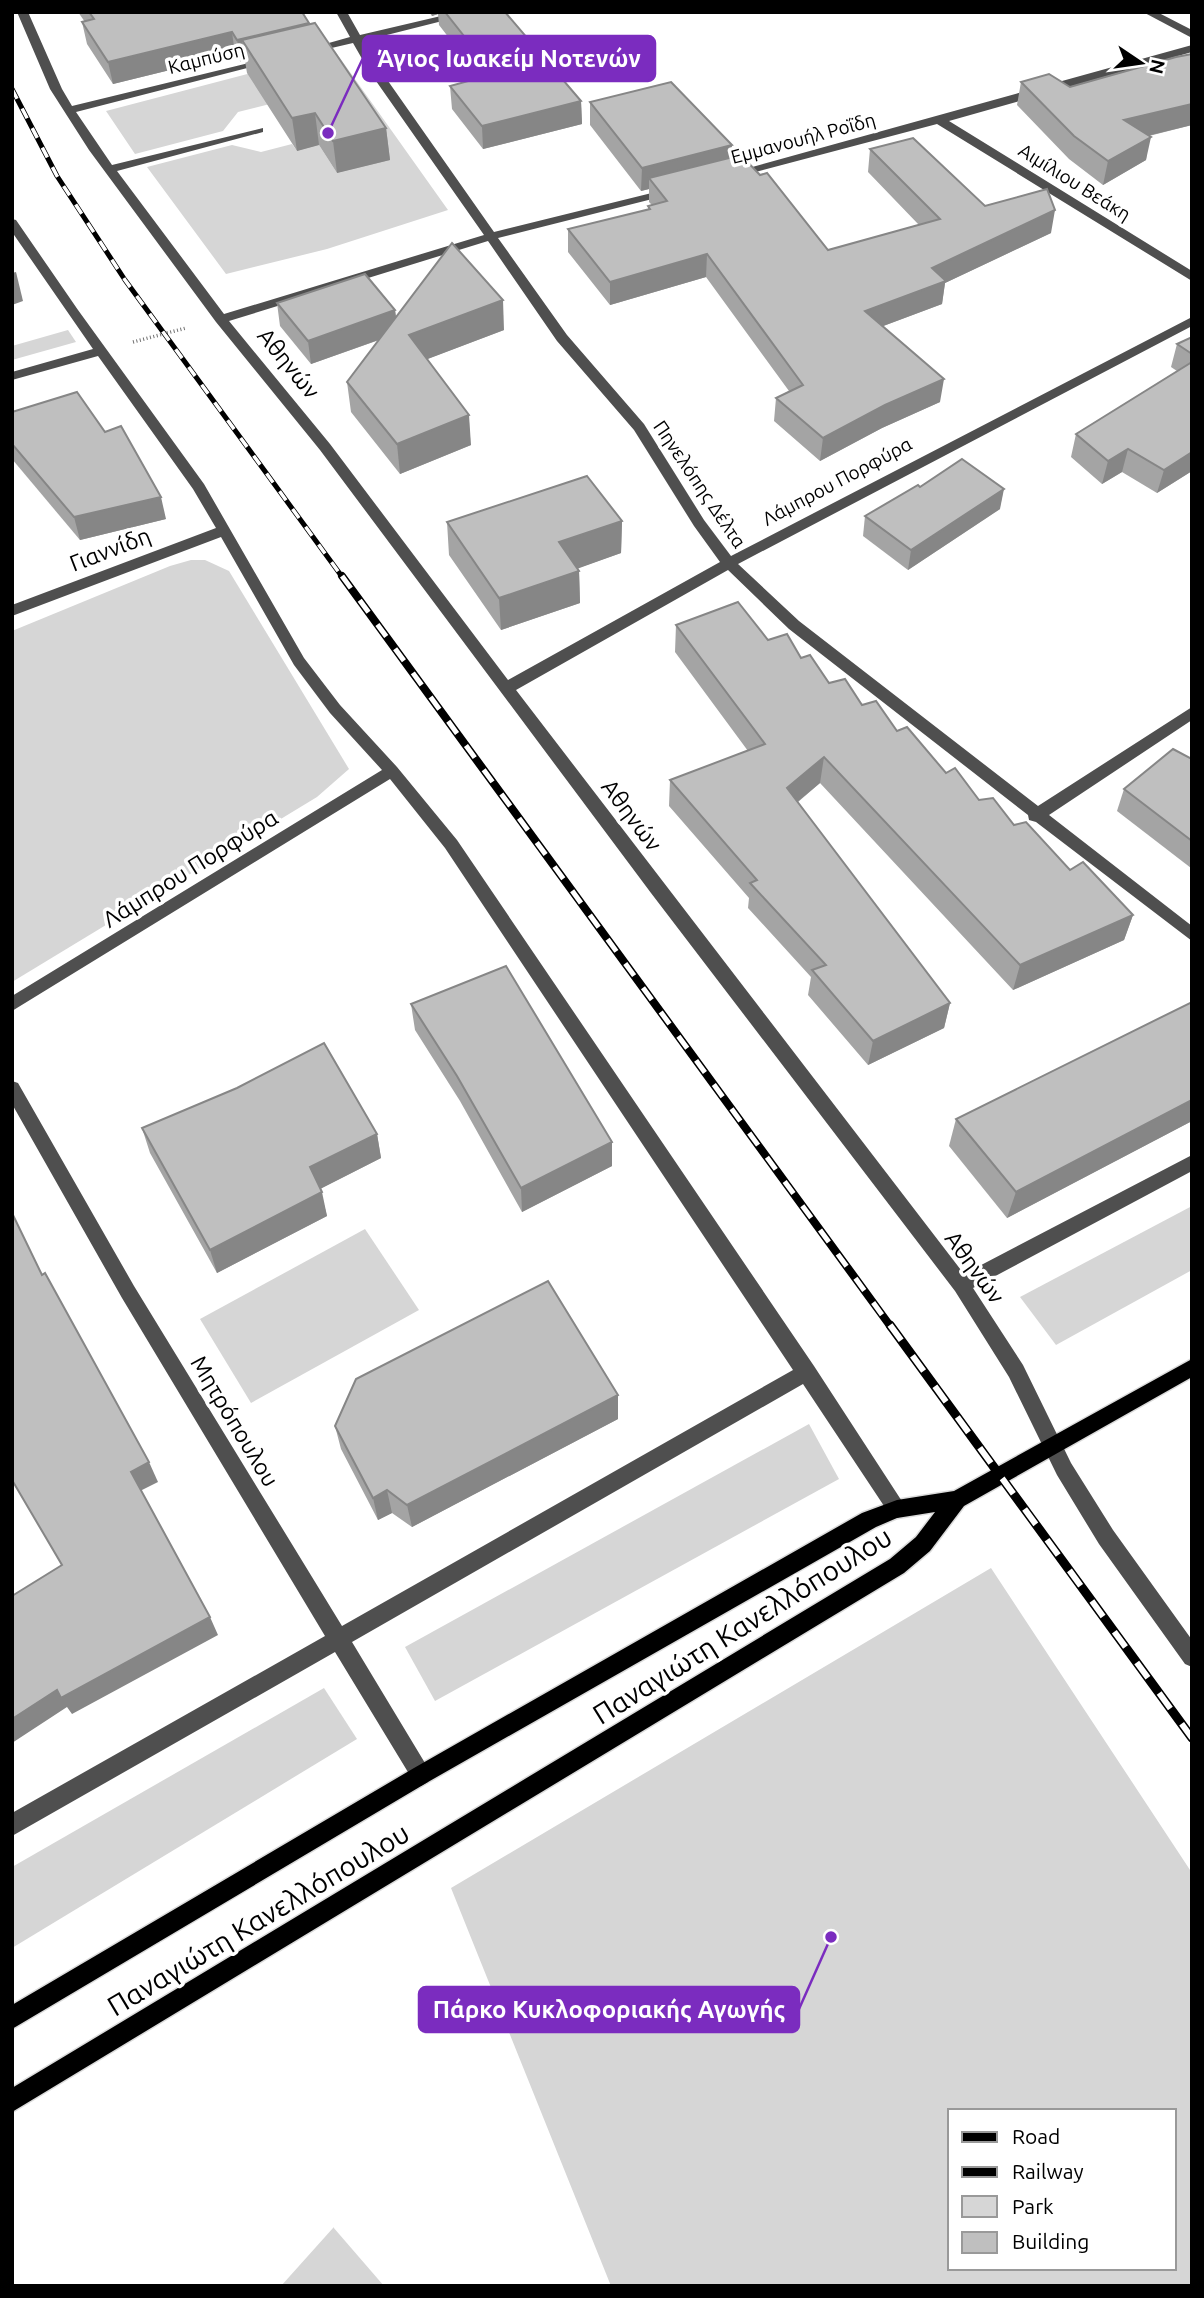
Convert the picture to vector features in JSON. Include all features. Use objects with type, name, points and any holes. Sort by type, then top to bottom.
[{"type":"main road","points":[[957,1500],[1192,1367]]},
{"type":"main road","name":"Παναγιώτη Κανελλόπουλου","points":[[12,2018],[421,1775],[869,1520],[897,1508],[957,1500]]},
{"type":"main road","name":"Παναγιώτη Κανελλόπουλου","points":[[12,2101],[897,1566],[923,1544],[957,1500]]},
{"type":"street","name":"Αθηνών","points":[[22,12],[43,64],[69,110],[110,169],[221,319],[325,447],[657,889],[961,1285],[1016,1371],[1052,1446],[1105,1537],[1192,1657]]},
{"type":"street","name":"Πηνελόπης Δέλτα","points":[[341,12],[375,71],[562,338],[639,427],[699,523],[728,562],[794,625],[1035,816],[1192,935]]},
{"type":"street","points":[[304,52],[473,12]]},
{"type":"street","points":[[1149,12],[1192,35]]},
{"type":"street","name":"Εμμανουήλ Ροΐδη","points":[[723,176],[939,120],[1192,48]]},
{"type":"street","name":"Καμπύση","points":[[69,110],[278,58]]},
{"type":"street","name":"Αιμίλιου Βεάκη","points":[[939,120],[1192,277]]},
{"type":"street","points":[[110,169],[259,130]]},
{"type":"street","points":[[221,319],[493,236],[682,187]]},
{"type":"street","points":[[12,223],[73,313],[199,487],[299,662],[335,709],[392,771],[451,844],[897,1508]]},
{"type":"street","name":"Λάμπρου Πορφύρα","points":[[507,688],[728,562],[1192,321]]},
{"type":"street","points":[[12,376],[102,351]]},
{"type":"street","name":"Γιαννίδη","points":[[12,611],[225,530]]},
{"type":"street","points":[[1035,816],[1192,712]]},
{"type":"street","name":"Λάμπρου Πορφύρα","points":[[12,1004],[392,771]]},
{"type":"street","name":"Μητρόπουλου","points":[[12,1088],[128,1292],[421,1775]]},
{"type":"street","points":[[961,1285],[1192,1162]]},
{"type":"street","points":[[12,1825],[807,1372]]},
{"type":"path","points":[[102,351],[221,319]]},
{"type":"green space","points":[[335,51],[448,210],[327,249],[226,274],[147,167],[232,145],[261,152],[292,144],[297,151],[319,145],[337,173],[389,160],[278,102],[238,112],[223,131],[135,154],[106,111]]},
{"type":"green space","points":[[68,330],[76,342],[12,360],[12,346]]},
{"type":"green space","points":[[191,560],[205,560],[229,571],[349,769],[317,797],[12,982],[12,631],[170,566]]},
{"type":"green space","points":[[1192,1206],[1192,1270],[1056,1345],[1020,1297]]},
{"type":"green space","points":[[365,1229],[419,1310],[251,1403],[200,1319]]},
{"type":"green space","points":[[809,1424],[839,1479],[435,1701],[405,1647]]},
{"type":"green space","points":[[991,1568],[1192,1873],[1192,2286],[611,2286],[451,1888]]},
{"type":"green space","points":[[324,1688],[357,1739],[12,1948],[12,1867]]},
{"type":"green space","points":[[333,2228],[384,2286],[281,2286]]},
{"type":"building","points":[[89,12],[302,12],[309,23],[237,40],[232,32],[108,62],[82,22],[94,19]]},
{"type":"building","points":[[445,12],[505,12],[581,101],[482,126],[450,86],[494,74]]},
{"type":"building","points":[[315,23],[386,128],[333,141],[315,113],[292,118],[242,40]]},
{"type":"building","points":[[1192,54],[1192,104],[1124,120],[1151,137],[1108,161],[1074,136],[1021,82],[1049,74],[1070,87]]},
{"type":"building","points":[[671,82],[732,145],[642,168],[590,102]]},
{"type":"building","points":[[913,138],[985,206],[1047,189],[1055,210],[932,268],[946,281],[865,311],[944,379],[885,405],[823,438],[776,398],[803,385],[707,254],[610,282],[568,229],[650,209],[648,206],[667,201],[649,178],[741,155],[760,175],[767,173],[828,250],[940,219],[870,149]]},
{"type":"building","points":[[452,243],[503,300],[409,335],[469,415],[397,444],[347,382]]},
{"type":"building","points":[[365,274],[395,310],[308,341],[277,303]]},
{"type":"building","points":[[1192,337],[1192,354],[1177,344]]},
{"type":"building","points":[[1192,362],[1192,452],[1164,470],[1128,449],[1108,461],[1076,434]]},
{"type":"building","points":[[77,392],[105,432],[121,426],[161,497],[74,517],[12,444],[12,412]]},
{"type":"building","points":[[962,459],[1004,489],[911,550],[865,516],[918,485],[920,487]]},
{"type":"building","points":[[587,476],[622,521],[559,542],[579,571],[499,598],[447,522]]},
{"type":"building","points":[[738,602],[768,640],[787,634],[801,658],[810,655],[829,683],[845,679],[862,705],[876,701],[897,731],[907,727],[946,773],[955,768],[979,800],[993,798],[1014,825],[1026,822],[1070,870],[1083,862],[1133,915],[1020,965],[824,757],[787,788],[950,1003],[873,1041],[812,970],[826,965],[750,883],[757,880],[670,780],[765,744],[676,625]]},
{"type":"building","points":[[1173,749],[1192,759],[1192,841],[1124,789]]},
{"type":"building","points":[[506,966],[612,1142],[521,1188],[457,1076],[411,1004]]},
{"type":"building","points":[[1192,1002],[1192,1100],[1016,1192],[956,1119]]},
{"type":"building","points":[[324,1043],[377,1134],[310,1167],[322,1192],[210,1250],[142,1128],[237,1088]]},
{"type":"building","points":[[12,1213],[42,1275],[45,1273],[149,1462],[131,1472],[210,1617],[61,1698],[57,1690],[12,1719],[12,1596],[62,1565],[12,1480]]},
{"type":"building","points":[[548,1281],[618,1395],[407,1505],[387,1490],[373,1498],[335,1426],[356,1379]]},
{"type":"railway","points":[[12,89],[57,176],[125,280],[343,578]]},
{"type":"railway","points":[[342,576],[891,1327]]},
{"type":"railway","points":[[890,1325],[1192,1738]]},
{"type":"place","name":"Άγιος Ιωακείμ Νοτενών","points":[[328,133]]},
{"type":"place","name":"Πάρκο Κυκλοφοριακής Αγωγής","points":[[831,1937]]}]
